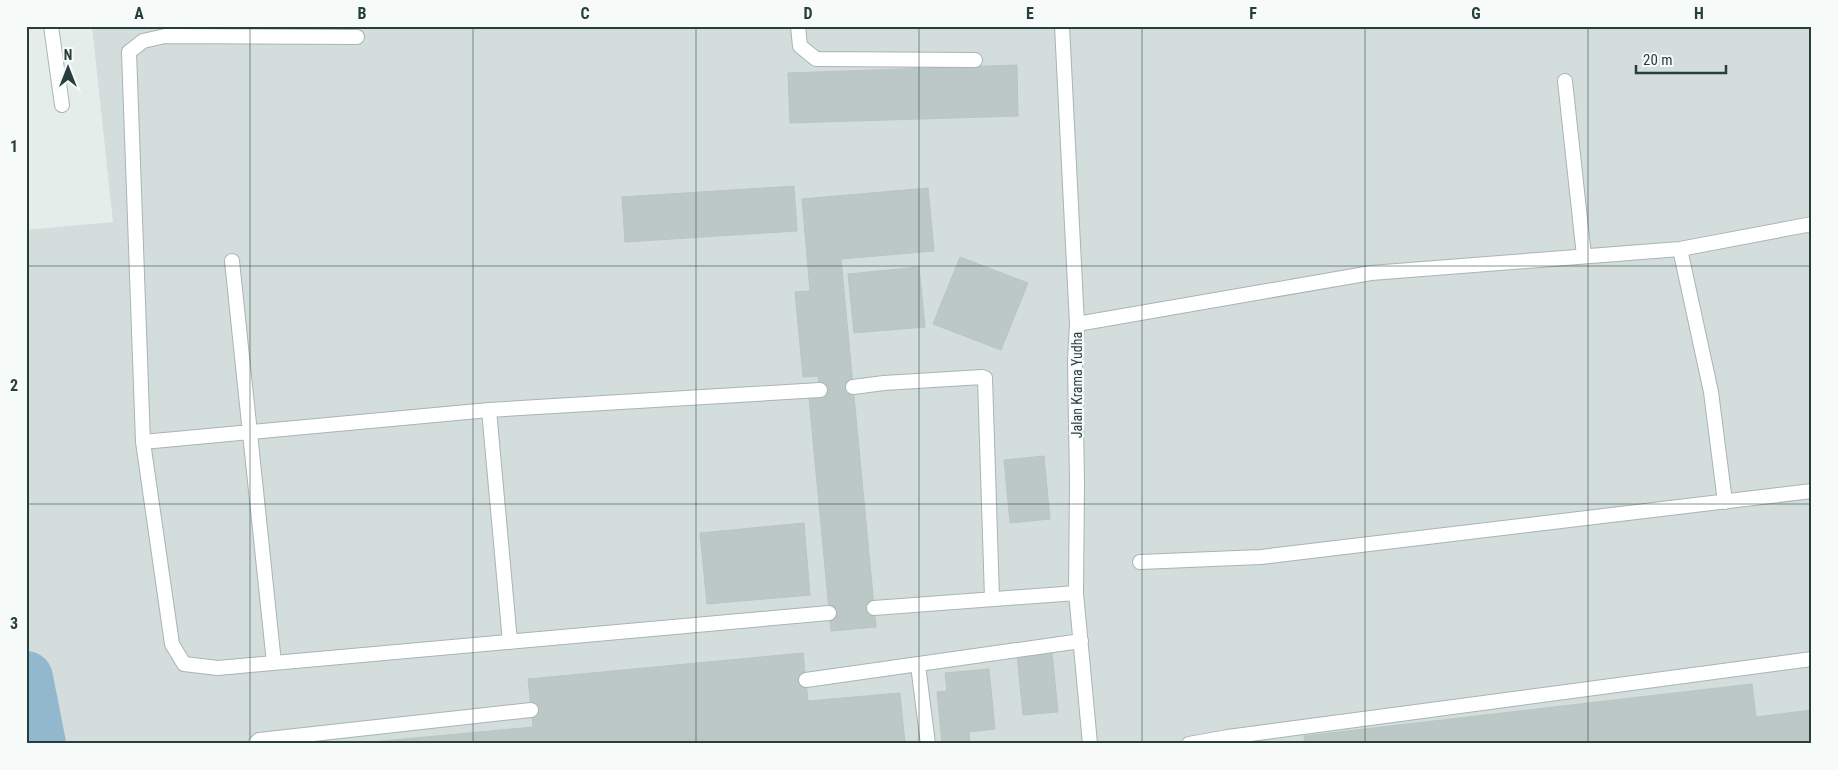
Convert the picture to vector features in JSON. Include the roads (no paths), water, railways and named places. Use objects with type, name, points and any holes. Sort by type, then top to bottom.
[{"type":"lane","points":[[51,26],[62,105]]},
{"type":"lane","points":[[798,26],[800,46],[816,59],[975,60]]},
{"type":"lane","name":"Jalan Krama Yudha","points":[[1062,26],[1077,324],[1075,361],[1076,593],[1090,744]]},
{"type":"lane","points":[[358,37],[165,36],[143,41],[129,52],[143,442],[172,644],[184,664],[218,668],[829,613]]},
{"type":"lane","points":[[1565,81],[1584,256]]},
{"type":"lane","points":[[1077,324],[1371,273],[1680,249],[1812,224]]},
{"type":"lane","points":[[1680,249],[1711,392],[1725,502]]},
{"type":"lane","points":[[232,261],[274,663]]},
{"type":"lane","points":[[853,387],[884,383],[985,378],[992,598]]},
{"type":"lane","points":[[143,442],[489,410],[820,390]]},
{"type":"lane","points":[[489,410],[510,642]]},
{"type":"lane","points":[[1140,562],[1261,557],[1812,491]]},
{"type":"lane","points":[[874,608],[1076,593]]},
{"type":"lane","points":[[806,680],[1081,641]]},
{"type":"lane","points":[[1189,744],[1812,659]]},
{"type":"lane","points":[[918,665],[928,744]]},
{"type":"lane","points":[[255,744],[259,740],[531,710]]},
{"type":"waterway","points":[[26,678],[39,744]]}]
